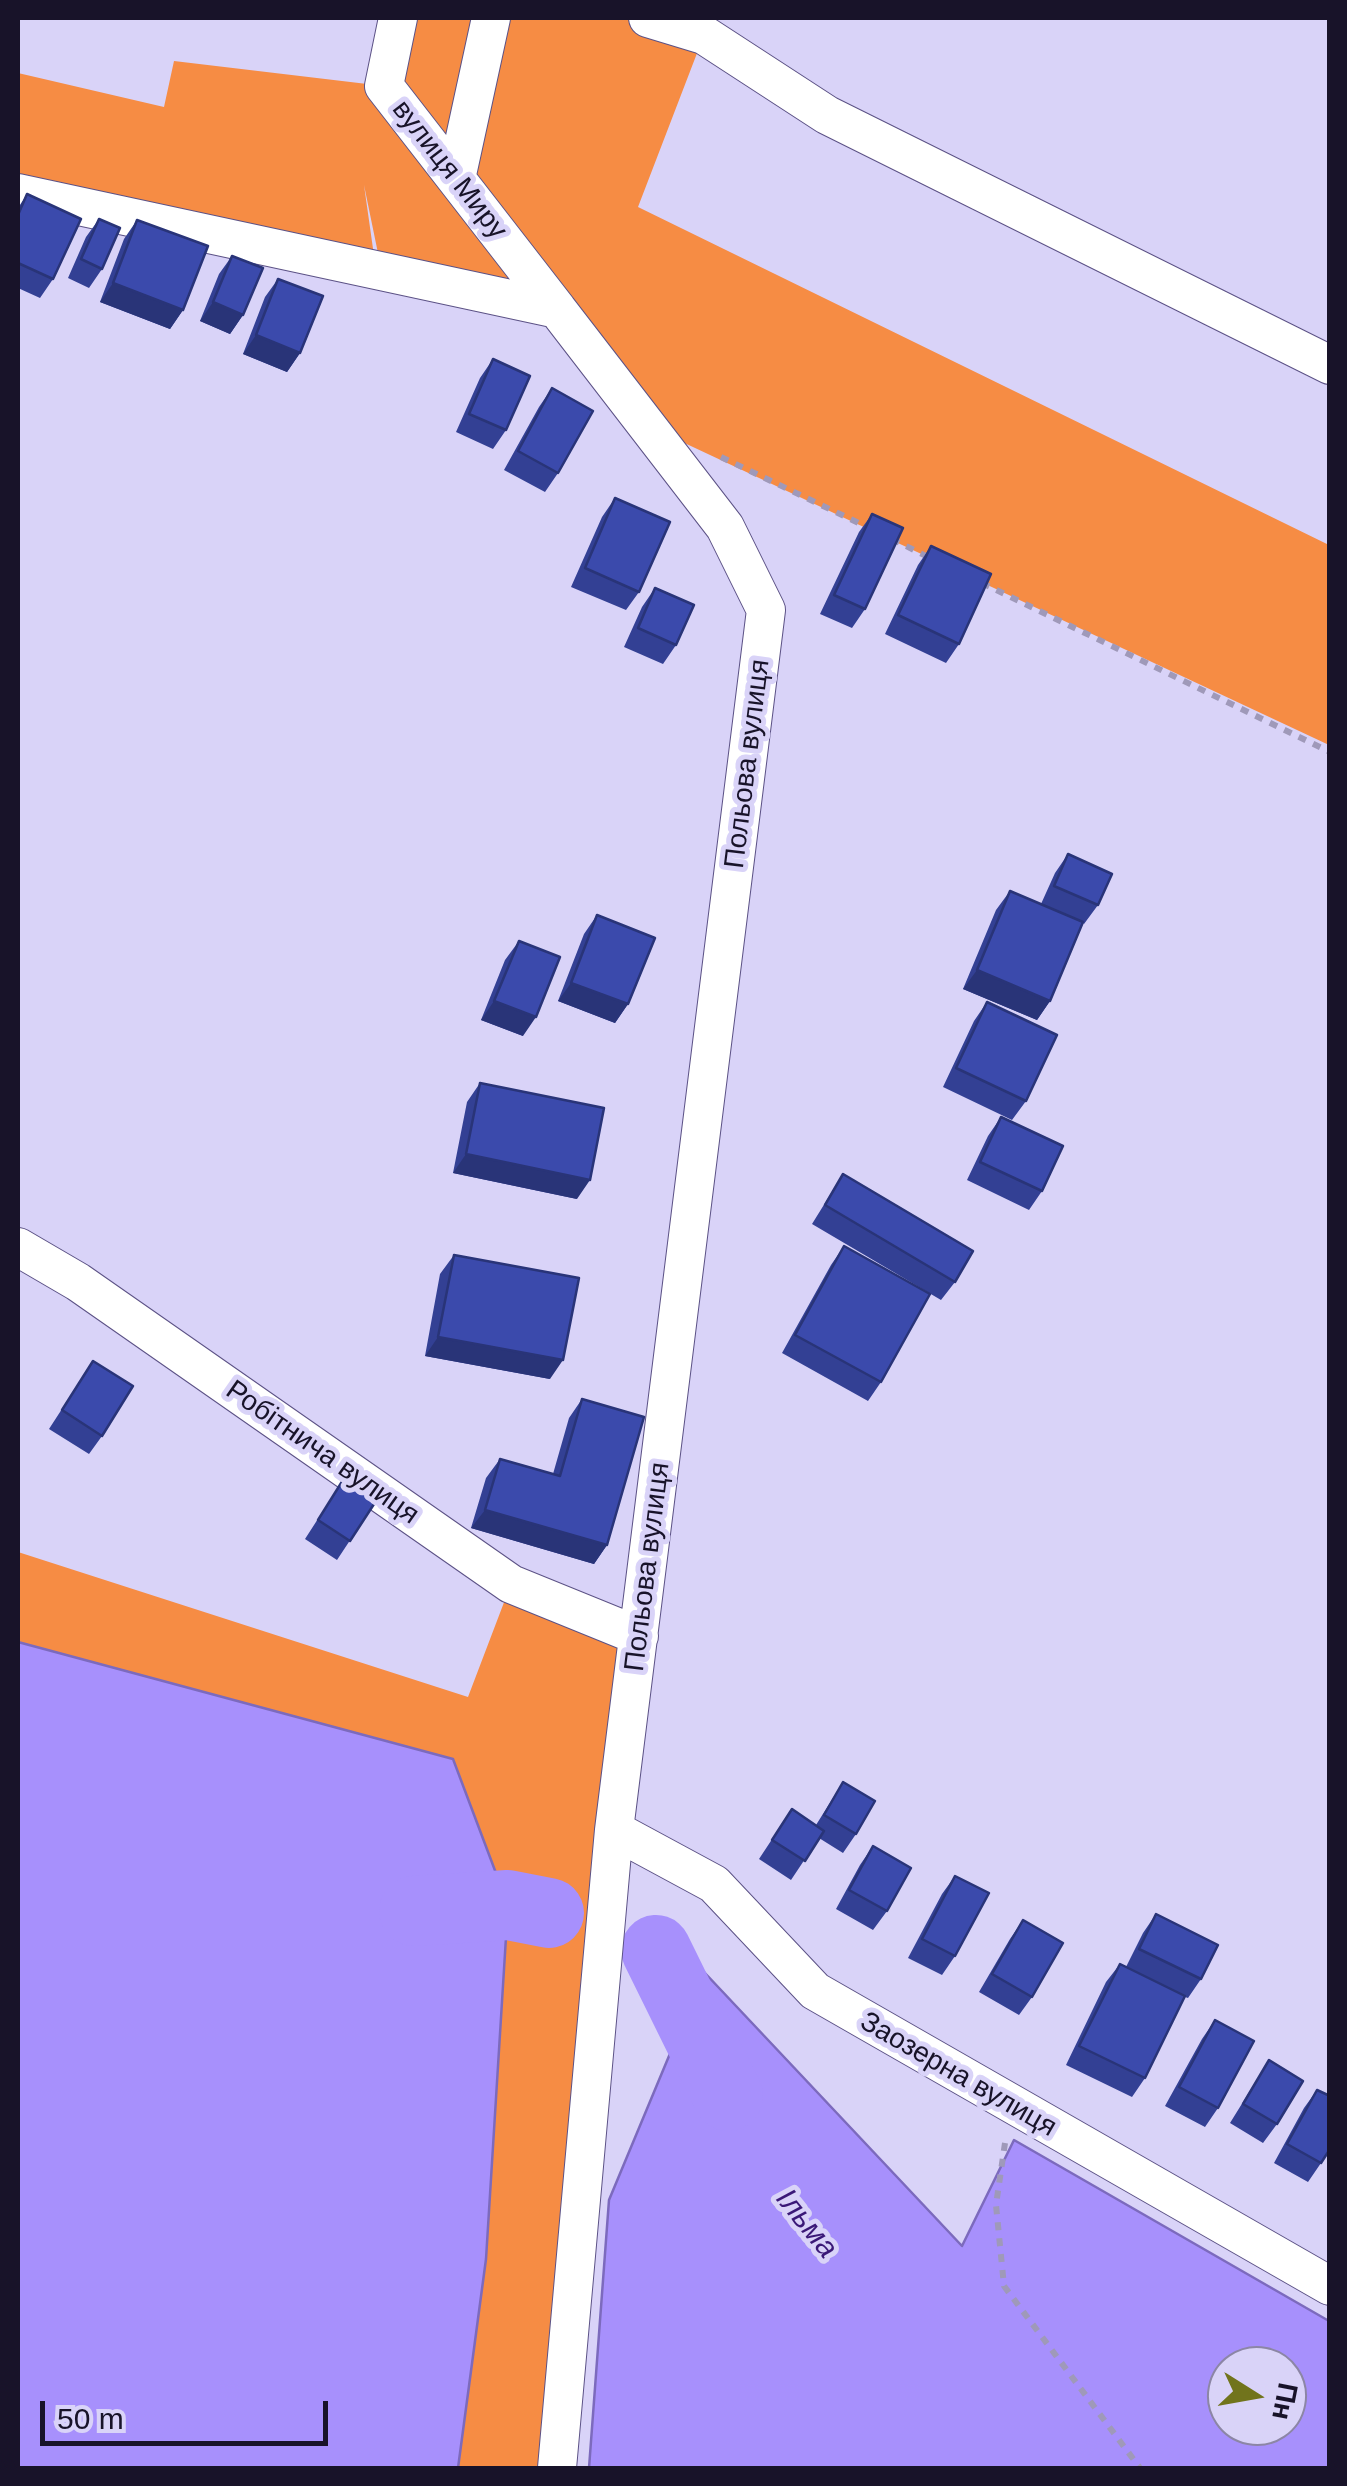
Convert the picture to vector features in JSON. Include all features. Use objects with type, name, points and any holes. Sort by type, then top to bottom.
[{"type":"street","name":"вулиця Миру","points":[[398,18],[384,86],[557,309]]},
{"type":"street","points":[[456,179],[491,18]]},
{"type":"street","points":[[648,18],[704,35],[826,114],[1330,365]]},
{"type":"street","points":[[18,192],[557,309]]},
{"type":"street","name":"Польова вулиця","points":[[556,2468],[614,1830],[766,610],[725,527],[557,309]]},
{"type":"street","name":"Робітнича вулиця","points":[[18,1247],[78,1282],[511,1584],[639,1636]]},
{"type":"street","name":"Заозерна вулиця","points":[[614,1830],[714,1884],[815,1991],[1010,2107],[1330,2286]]},
{"type":"path","points":[[712,452],[872,530]]},
{"type":"path","points":[[890,538],[943,564]]},
{"type":"path","points":[[978,581],[1330,752]]},
{"type":"path","points":[[1010,2107],[996,2205],[1004,2286],[1140,2468]]},
{"type":"shaded area","points":[[398,18],[648,18],[704,35],[638,207],[1329,545],[1329,745],[646,425],[557,309],[380,263],[364,185],[376,270],[18,191],[18,73],[164,107],[174,61],[384,86]]},
{"type":"shaded area","points":[[18,1552],[468,1697],[511,1584],[639,1636],[557,2468],[458,2468],[486,2259],[508,1905],[453,1759],[18,1642]]},
{"type":"water","points":[[18,1642],[453,1759],[508,1905],[486,2259],[458,2468],[18,2468]]},
{"type":"water","points":[[704,1972],[962,2246],[1014,2140],[1329,2321],[1329,2468],[589,2468],[609,2200]]},
{"type":"building","points":[[27,194],[81,219],[53,279],[18,263],[18,215]]},
{"type":"building","points":[[99,219],[120,228],[102,269],[81,259]]},
{"type":"building","points":[[137,220],[208,246],[183,310],[113,283]]},
{"type":"building","points":[[232,256],[263,268],[243,315],[213,302]]},
{"type":"building","points":[[278,279],[323,296],[300,353],[256,335]]},
{"type":"building","points":[[493,359],[530,376],[506,430],[469,414]]},
{"type":"building","points":[[552,388],[593,411],[558,473],[518,451]]},
{"type":"building","points":[[615,498],[670,522],[639,592],[585,568]]},
{"type":"building","points":[[872,514],[903,528],[865,609],[834,595]]},
{"type":"building","points":[[931,546],[991,574],[959,644],[898,615]]},
{"type":"building","points":[[655,588],[694,605],[676,645],[638,628]]},
{"type":"building","points":[[1068,854],[1112,874],[1098,905],[1054,886]]},
{"type":"building","points":[[1010,891],[1083,922],[1050,1001],[977,970]]},
{"type":"building","points":[[597,915],[655,938],[628,1004],[571,983]]},
{"type":"building","points":[[519,941],[560,957],[536,1017],[494,1001]]},
{"type":"building","points":[[987,1002],[1057,1035],[1026,1101],[956,1068]]},
{"type":"building","points":[[480,1083],[604,1108],[590,1180],[466,1154]]},
{"type":"building","points":[[1001,1117],[1063,1146],[1042,1191],[980,1162]]},
{"type":"building","points":[[843,1174],[973,1251],[955,1282],[825,1205]]},
{"type":"building","points":[[844,1246],[930,1294],[881,1382],[795,1335]]},
{"type":"building","points":[[454,1255],[579,1278],[563,1360],[438,1337]]},
{"type":"building","points":[[93,1361],[133,1386],[102,1436],[62,1410]]},
{"type":"building","points":[[582,1399],[644,1417],[607,1545],[485,1510],[500,1459],[560,1476]]},
{"type":"building","points":[[343,1480],[376,1501],[350,1541],[318,1520]]},
{"type":"building","points":[[843,1782],[875,1801],[856,1834],[824,1815]]},
{"type":"building","points":[[792,1809],[824,1831],[805,1861],[772,1840]]},
{"type":"building","points":[[873,1846],[911,1868],[887,1911],[849,1890]]},
{"type":"building","points":[[955,1876],[989,1893],[955,1956],[922,1939]]},
{"type":"building","points":[[1156,1914],[1218,1945],[1201,1979],[1139,1949]]},
{"type":"building","points":[[1023,1920],[1063,1943],[1032,1997],[992,1974]]},
{"type":"building","points":[[1120,1964],[1185,1996],[1145,2078],[1079,2046]]},
{"type":"building","points":[[1215,2020],[1254,2041],[1218,2108],[1179,2087]]},
{"type":"building","points":[[1269,2060],[1303,2081],[1277,2124],[1243,2104]]},
{"type":"building","points":[[1317,2090],[1330,2096],[1330,2149],[1321,2163],[1287,2144]]},
{"type":"waterway","name":"Ільма","points":[[414,1911],[508,1905],[549,1913]]},
{"type":"waterway","name":"Ільма","points":[[656,1950],[728,2096]]}]
